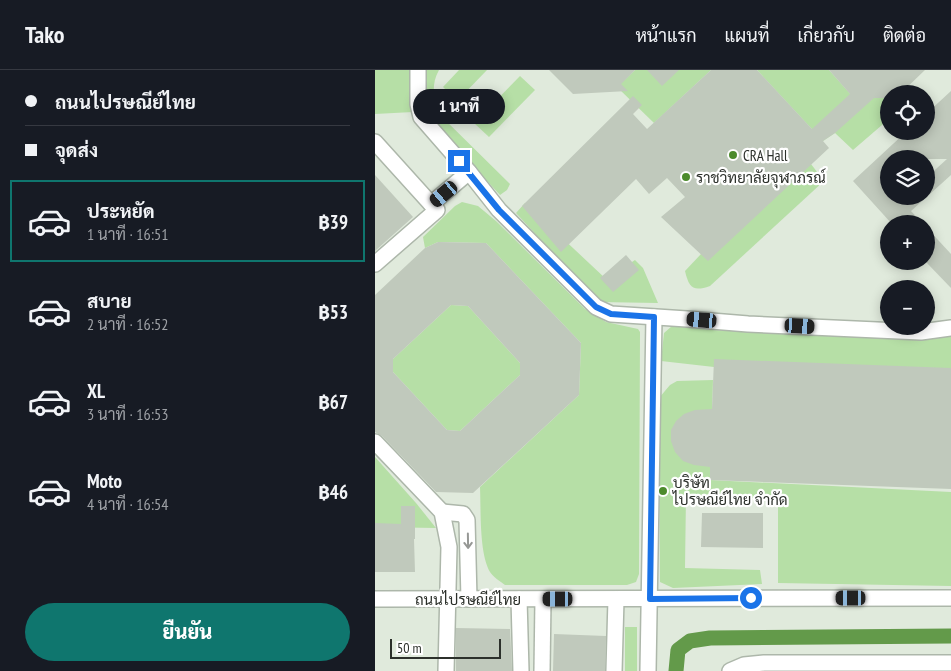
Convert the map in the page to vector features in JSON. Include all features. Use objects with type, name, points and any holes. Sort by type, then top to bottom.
[{"type":"street","points":[[418,70],[418,104],[421,117],[499,210],[596,307],[611,314],[748,324],[921,332],[951,328]]},
{"type":"street","points":[[375,142],[437,210],[375,264]]},
{"type":"street","points":[[431,204],[469,172]]},
{"type":"street","points":[[648,671],[654,317]]},
{"type":"street","points":[[375,442],[442,512],[449,547],[446,671]]},
{"type":"street","points":[[442,512],[463,514],[467,520],[469,599]]},
{"type":"street","name":"ถนนไปรษณีย์ไทย","points":[[375,599],[951,598]]},
{"type":"street","points":[[519,599],[521,671]]},
{"type":"street","points":[[543,599],[543,671]]},
{"type":"street","points":[[614,671],[616,599]]},
{"type":"street","points":[[730,671],[745,665],[764,663],[803,667],[951,664]]},
{"type":"green space","points":[[375,70],[414,70],[413,112],[375,114]]},
{"type":"green space","points":[[425,70],[439,70],[434,85],[436,111],[510,184],[507,190],[500,195],[423,112]]},
{"type":"green space","points":[[459,70],[487,70],[457,101],[443,87]]},
{"type":"green space","points":[[635,70],[711,70],[654,123],[617,87]]},
{"type":"green space","points":[[757,70],[829,70],[853,97],[880,98],[880,127],[853,150],[835,133],[823,141]]},
{"type":"green space","points":[[520,76],[535,90],[489,137],[474,123]]},
{"type":"green space","points":[[811,164],[824,181],[710,286],[699,289],[690,285],[685,271],[701,254]]},
{"type":"green space","points":[[462,202],[478,206],[496,221],[585,309],[606,322],[638,329],[640,332],[639,574],[636,582],[627,585],[505,585],[490,572],[486,564],[482,543],[480,487],[579,395],[581,343],[486,243],[438,242],[425,248],[423,237],[455,206]]},
{"type":"green space","points":[[525,203],[606,279],[635,260],[643,268],[658,303],[598,302],[516,213]]},
{"type":"green space","points":[[451,305],[468,306],[520,363],[520,375],[460,431],[447,430],[393,372],[393,359]]},
{"type":"green space","points":[[672,326],[712,330],[951,335],[951,369],[714,367],[661,361],[664,333]]},
{"type":"green space","points":[[713,380],[710,480],[951,492],[951,586],[778,583],[778,499],[686,496],[685,568],[760,570],[762,584],[673,588],[660,582],[659,398],[670,385],[677,381]]},
{"type":"green space","points":[[375,457],[416,503],[436,528],[375,527]]},
{"type":"green space","points":[[625,627],[637,627],[637,671],[625,671]]},
{"type":"building","points":[[549,70],[635,70],[621,84],[628,91],[573,94]]},
{"type":"building","points":[[647,70],[679,70],[662,86]]},
{"type":"building","points":[[711,70],[757,70],[812,129],[850,94],[829,70],[925,70],[909,85],[880,85],[880,98],[874,98],[835,133],[823,141],[829,148],[708,261],[661,217],[685,197],[667,178],[649,194],[636,179],[561,252],[522,206],[633,96],[642,105],[633,114],[647,129]]},
{"type":"building","points":[[951,91],[951,175],[935,189],[935,170],[947,159],[935,159],[935,150],[886,150],[897,140],[935,140],[935,106]]},
{"type":"building","points":[[880,156],[880,205],[918,205],[911,211],[915,215],[884,215],[853,181]]},
{"type":"building","points":[[375,175],[413,217],[375,251]]},
{"type":"building","points":[[935,237],[951,254],[951,288],[934,270]]},
{"type":"building","points":[[438,242],[486,243],[581,343],[579,395],[473,493],[436,492],[382,436],[375,432],[375,295],[425,248]],"holes":[[[451,305],[468,306],[520,363],[520,375],[460,431],[447,430],[393,372],[393,359]]]},
{"type":"building","points":[[626,255],[639,270],[613,292],[600,278]]},
{"type":"building","points":[[714,359],[951,368],[951,489],[710,480],[710,467],[694,465],[683,461],[675,452],[671,441],[671,430],[676,421],[684,414],[695,410],[712,409]]},
{"type":"building","points":[[401,506],[415,506],[415,572],[375,572],[375,523],[401,524]]},
{"type":"building","points":[[702,513],[763,513],[763,548],[701,547]]},
{"type":"building","points":[[456,628],[510,629],[512,671],[456,671]]},
{"type":"building","points":[[554,634],[606,636],[605,671],[553,671]]},
{"type":"waterway","points":[[676,671],[678,650],[690,641],[710,638],[951,636]]},
{"type":"place","name":"CRA Hall","points":[[733,155]]},
{"type":"place","name":"ราชวิทยาลัยจุฬาภรณ์","points":[[686,177]]},
{"type":"place","name":"บริษัท ไปรษณีย์ไทย จำกัด","points":[[663,491]]},
{"type":"route","points":[[459,161],[499,210],[596,307],[611,314],[654,317],[650,599],[751,598]]}]
